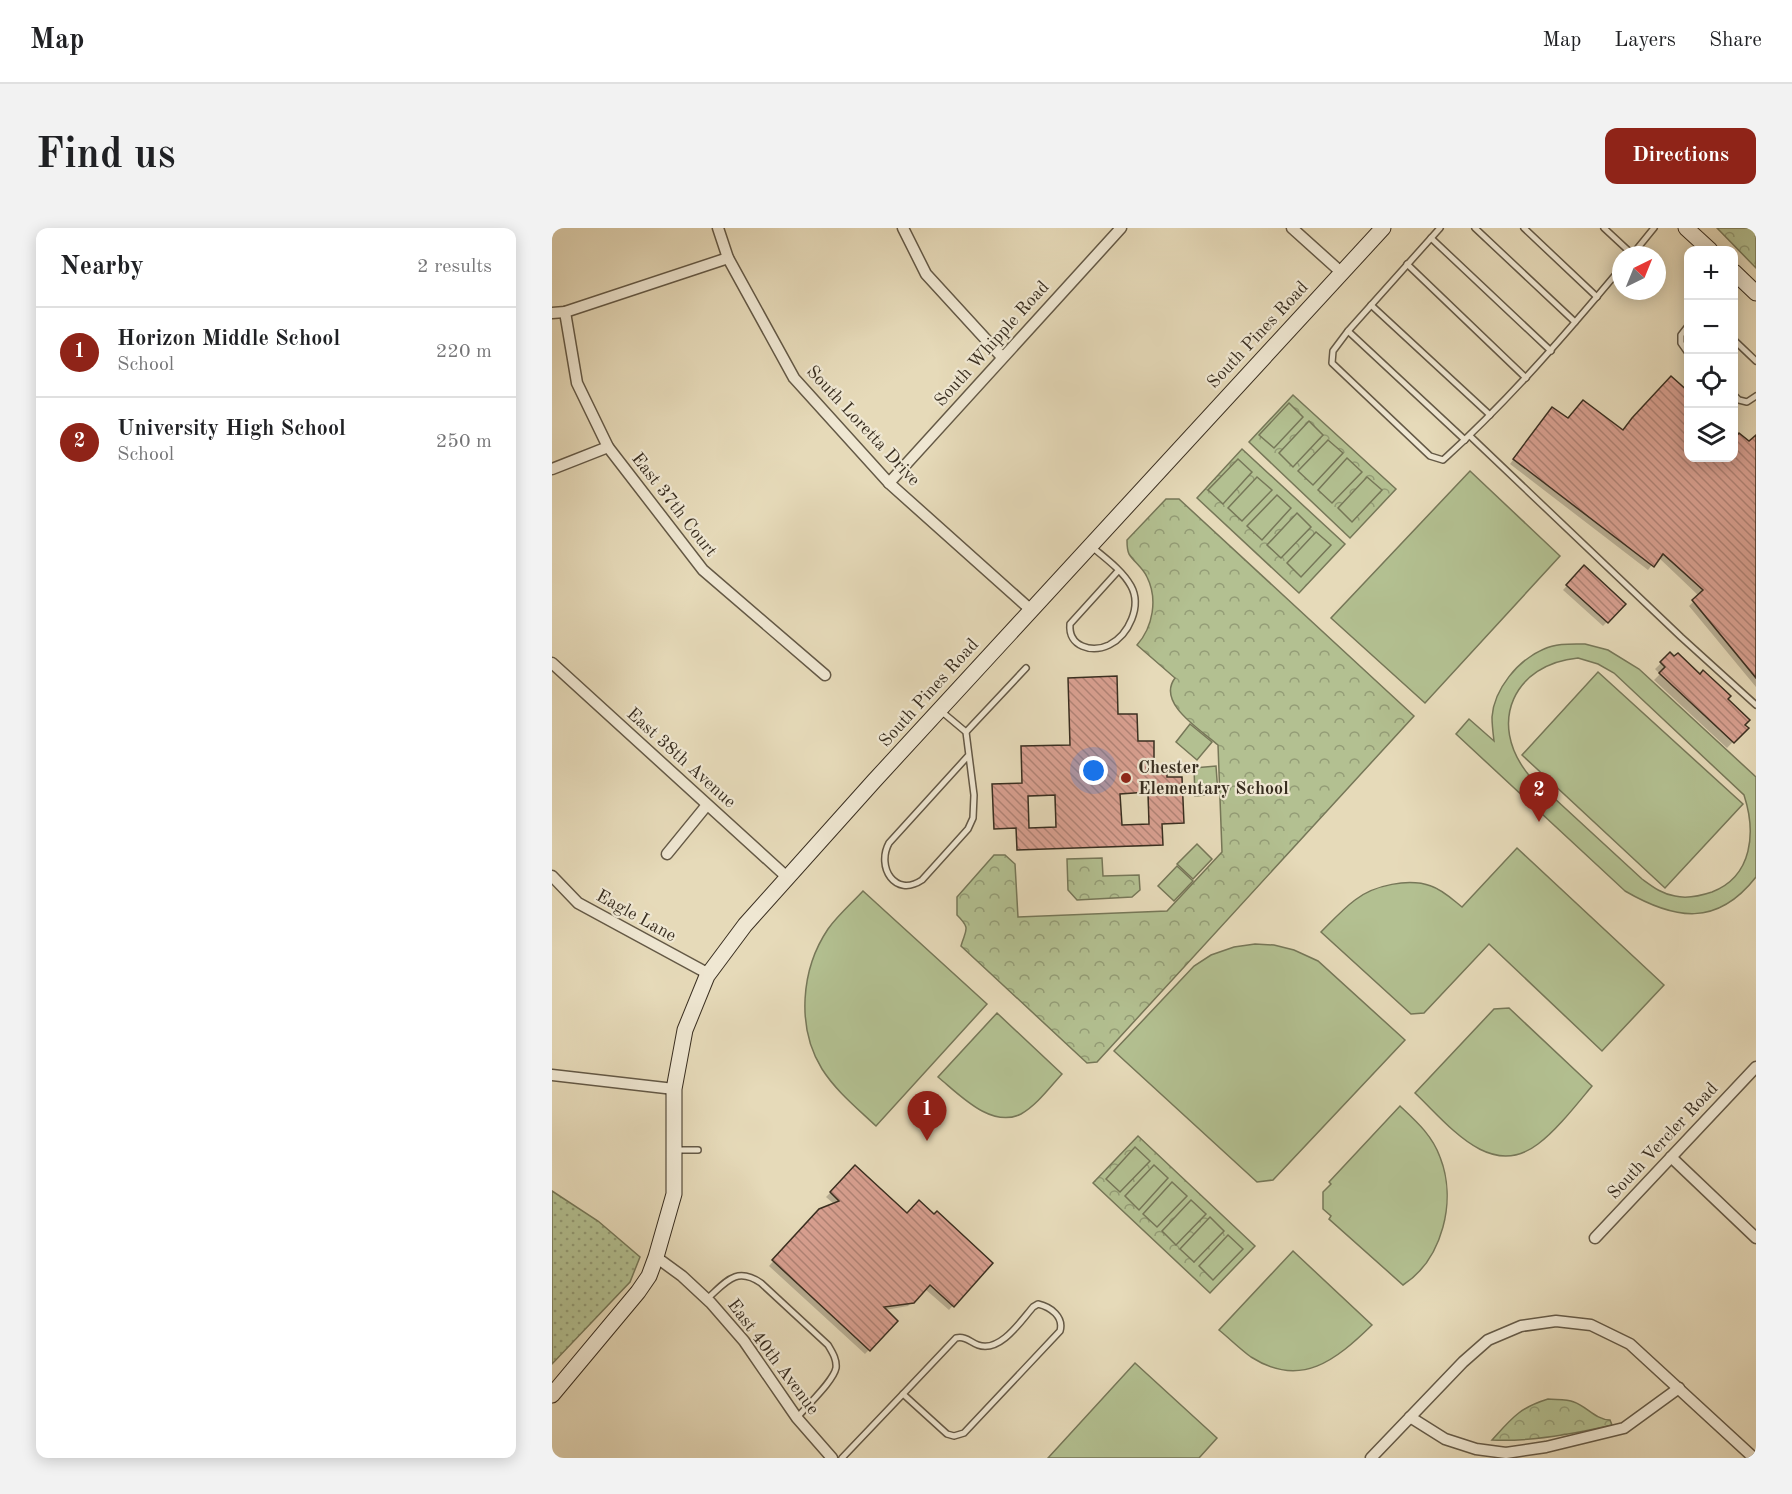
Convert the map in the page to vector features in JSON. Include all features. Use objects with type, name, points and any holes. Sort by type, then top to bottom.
[{"type":"street","name":"South Loretta Drive","points":[[718,228],[728,258],[794,378],[889,483],[1031,610]]},
{"type":"street","points":[[903,228],[926,274],[1002,357]]},
{"type":"street","name":"South Whipple Road","points":[[889,483],[1121,228]]},
{"type":"street","points":[[1292,228],[1342,273]]},
{"type":"street","name":"South Pines Road","points":[[552,1395],[649,1276],[674,1194],[674,1089],[685,1030],[707,976],[745,925],[1090,545],[1383,228]]},
{"type":"street","points":[[1686,228],[1706,246]]},
{"type":"street","points":[[552,314],[565,312],[728,258]]},
{"type":"street","points":[[1738,276],[1756,293]]},
{"type":"street","name":"East 37th Court","points":[[565,312],[577,383],[608,447],[703,570],[825,675]]},
{"type":"street","points":[[552,469],[608,447]]},
{"type":"street","name":"East 38th Avenue","points":[[552,663],[788,878]]},
{"type":"street","points":[[667,854],[707,805]]},
{"type":"street","name":"Eagle Lane","points":[[552,876],[578,903],[707,973],[707,976]]},
{"type":"street","name":"South Vercler Road","points":[[1595,1238],[1756,1067]]},
{"type":"street","points":[[552,1075],[674,1089]]},
{"type":"street","points":[[1671,1157],[1756,1238]]},
{"type":"street","name":"East 40th Avenue","points":[[656,1257],[682,1276],[744,1341],[797,1418],[832,1458]]},
{"type":"street","points":[[1371,1458],[1463,1362],[1488,1340],[1521,1326],[1556,1321],[1591,1325],[1630,1344],[1754,1458]]},
{"type":"street","points":[[1410,1417],[1445,1438],[1476,1449],[1506,1453],[1546,1447],[1624,1428],[1679,1388]]},
{"type":"lane","points":[[1440,228],[1348,331],[1333,351],[1332,363],[1430,456],[1443,460],[1526,378],[1612,279]]},
{"type":"lane","points":[[1475,228],[1575,322]]},
{"type":"lane","points":[[1524,228],[1597,297]]},
{"type":"lane","points":[[1604,228],[1623,246]]},
{"type":"lane","points":[[1639,246],[1654,228]]},
{"type":"lane","points":[[1431,238],[1551,351]]},
{"type":"lane","points":[[1407,264],[1526,378]]},
{"type":"lane","points":[[1371,305],[1490,415]]},
{"type":"lane","points":[[1348,331],[1756,705]]},
{"type":"lane","points":[[1684,332],[1681,335],[1681,343],[1684,347]]},
{"type":"lane","points":[[1738,344],[1756,361]]},
{"type":"lane","points":[[1738,399],[1747,402],[1756,396]]},
{"type":"lane","points":[[1090,545],[1118,571],[1131,585],[1135,606],[1127,627],[1115,641],[1100,648],[1084,646],[1071,638],[1070,624],[1118,571]]},
{"type":"lane","points":[[966,732],[1026,668]]},
{"type":"lane","points":[[940,710],[966,732],[974,795],[973,818],[968,829],[918,882],[900,884],[888,875],[884,864],[885,851],[889,843],[968,756]]},
{"type":"lane","points":[[674,1150],[698,1150]]},
{"type":"lane","points":[[706,1299],[732,1278],[741,1274],[751,1277],[761,1283],[828,1345],[835,1357],[836,1368],[797,1418]]},
{"type":"lane","points":[[842,1458],[956,1338],[965,1337],[986,1347],[994,1346],[1038,1305],[1050,1309],[1060,1320],[1060,1331],[964,1433],[954,1436],[947,1434],[903,1394]]},
{"type":"green space","points":[[1717,228],[1756,228],[1756,268],[1738,250],[1738,246],[1735,246]]},
{"type":"green space","points":[[1293,395],[1396,489],[1350,538],[1249,442]]},
{"type":"green space","points":[[1289,403],[1303,417],[1274,448],[1259,435]]},
{"type":"green space","points":[[1309,421],[1323,435],[1293,467],[1279,453]]},
{"type":"green space","points":[[1328,440],[1343,453],[1313,485],[1298,471]]},
{"type":"green space","points":[[1242,449],[1345,544],[1299,593],[1197,498]]},
{"type":"green space","points":[[1347,458],[1362,472],[1332,503],[1318,490]]},
{"type":"green space","points":[[1238,459],[1252,472],[1223,504],[1208,490]]},
{"type":"green space","points":[[1470,471],[1560,556],[1425,703],[1331,618]]},
{"type":"green space","points":[[1257,477],[1272,490],[1242,521],[1228,508]]},
{"type":"green space","points":[[1367,477],[1382,490],[1352,522],[1338,508]]},
{"type":"green space","points":[[1277,495],[1291,508],[1262,540],[1247,526]]},
{"type":"green space","points":[[1166,499],[1179,499],[1414,716],[1097,1062],[1087,1063],[961,946],[966,926],[957,915],[957,897],[994,855],[1005,855],[1015,864],[1018,917],[1167,911],[1222,852],[1218,745],[1192,724],[1176,706],[1171,697],[1171,687],[1175,678],[1137,645],[1147,630],[1153,603],[1150,586],[1145,574],[1129,554],[1127,540]]},
{"type":"green space","points":[[1297,513],[1311,527],[1281,558],[1267,545]]},
{"type":"green space","points":[[1316,532],[1331,545],[1301,577],[1287,563]]},
{"type":"green space","points":[[1585,644],[1608,650],[1639,669],[1756,777],[1756,877],[1741,893],[1726,904],[1711,911],[1695,914],[1678,912],[1643,901],[1625,891],[1456,734],[1469,719],[1494,741],[1492,717],[1497,696],[1517,668],[1534,654],[1549,647]],"holes":[[[1578,658],[1598,664],[1614,673],[1744,795],[1750,824],[1748,851],[1736,875],[1726,885],[1712,892],[1689,897],[1662,892],[1642,879],[1528,774],[1516,755],[1510,735],[1509,716],[1514,699],[1523,684],[1537,671],[1556,663]]]},
{"type":"green space","points":[[1598,672],[1743,804],[1665,888],[1522,755]]},
{"type":"green space","points":[[1190,724],[1212,742],[1197,760],[1176,742]]},
{"type":"green space","points":[[1216,766],[1218,794],[1195,796],[1194,768]]},
{"type":"green space","points":[[1197,844],[1212,859],[1193,879],[1177,864]]},
{"type":"green space","points":[[1517,848],[1664,985],[1602,1051],[1489,944],[1424,1013],[1411,1014],[1321,932],[1355,900],[1372,890],[1392,884],[1413,883],[1431,886],[1462,907]]},
{"type":"green space","points":[[1102,858],[1103,876],[1139,875],[1140,890],[1132,897],[1077,900],[1068,890],[1067,859]]},
{"type":"green space","points":[[1177,866],[1193,881],[1174,901],[1158,886]]},
{"type":"green space","points":[[863,891],[987,1004],[876,1126],[840,1092],[822,1069],[808,1035],[805,1017],[807,980],[819,945],[832,924]]},
{"type":"green space","points":[[1255,944],[1274,945],[1294,950],[1318,961],[1405,1040],[1273,1180],[1257,1182],[1114,1051],[1194,966],[1211,955],[1234,947]]},
{"type":"green space","points":[[1509,1008],[1592,1086],[1545,1139],[1520,1154],[1503,1156],[1487,1152],[1471,1144],[1456,1133],[1415,1093],[1494,1009]]},
{"type":"green space","points":[[997,1013],[1062,1074],[1032,1106],[1021,1114],[1010,1117],[998,1117],[976,1107],[938,1077]]},
{"type":"green space","points":[[1400,1106],[1423,1129],[1437,1149],[1445,1174],[1447,1191],[1443,1227],[1437,1244],[1417,1274],[1403,1285],[1329,1219],[1331,1216],[1323,1209],[1323,1192],[1331,1184],[1329,1182]]},
{"type":"green space","points":[[1138,1136],[1255,1246],[1210,1293],[1093,1183]]},
{"type":"green space","points":[[1135,1147],[1150,1161],[1120,1192],[1106,1179]]},
{"type":"green space","points":[[1154,1165],[1168,1178],[1139,1210],[1125,1196]]},
{"type":"green space","points":[[1172,1182],[1187,1196],[1157,1227],[1143,1214]]},
{"type":"green space","points":[[552,1191],[598,1221],[640,1257],[630,1282],[552,1364]]},
{"type":"green space","points":[[1191,1200],[1206,1214],[1176,1245],[1162,1231]]},
{"type":"green space","points":[[1210,1217],[1224,1231],[1194,1262],[1180,1249]]},
{"type":"green space","points":[[1228,1235],[1243,1249],[1213,1280],[1199,1266]]},
{"type":"green space","points":[[1293,1251],[1372,1325],[1331,1359],[1302,1370],[1286,1370],[1269,1366],[1251,1357],[1219,1330]]},
{"type":"green space","points":[[1135,1363],[1217,1438],[1199,1458],[1048,1458]]},
{"type":"green space","points":[[1548,1399],[1574,1402],[1600,1418],[1610,1420],[1612,1425],[1553,1437],[1492,1440],[1517,1415],[1530,1406]]},
{"type":"building","points":[[1671,376],[1684,388],[1684,462],[1738,462],[1738,434],[1749,441],[1756,435],[1756,678],[1692,600],[1703,590],[1663,554],[1654,567],[1513,459],[1552,407],[1568,418],[1583,400],[1623,430]]},
{"type":"building","points":[[1584,565],[1626,604],[1608,623],[1566,585]]},
{"type":"building","points":[[1670,652],[1674,656],[1678,653],[1700,674],[1703,670],[1731,696],[1728,699],[1750,720],[1745,725],[1749,728],[1734,743],[1659,673],[1665,667],[1660,662]]},
{"type":"building","points":[[1117,676],[1118,714],[1137,714],[1138,741],[1154,741],[1154,768],[1167,768],[1167,777],[1182,777],[1184,823],[1162,824],[1163,845],[1017,850],[1016,828],[994,829],[992,784],[1022,783],[1021,746],[1070,745],[1068,678]],"holes":[[[1148,792],[1149,824],[1122,825],[1120,794]],[[1055,795],[1056,827],[1029,828],[1028,796]]]},
{"type":"building","points":[[855,1165],[907,1213],[919,1200],[934,1214],[937,1211],[993,1263],[954,1307],[930,1285],[914,1303],[884,1307],[898,1321],[870,1351],[772,1260],[819,1209],[839,1201],[830,1192]]},
{"type":"place","name":"Chester Elementary School","points":[[1126,778]]},
{"type":"place","name":"University High School","points":[[1539,822]]},
{"type":"place","name":"Horizon Middle School","points":[[927,1141]]}]
